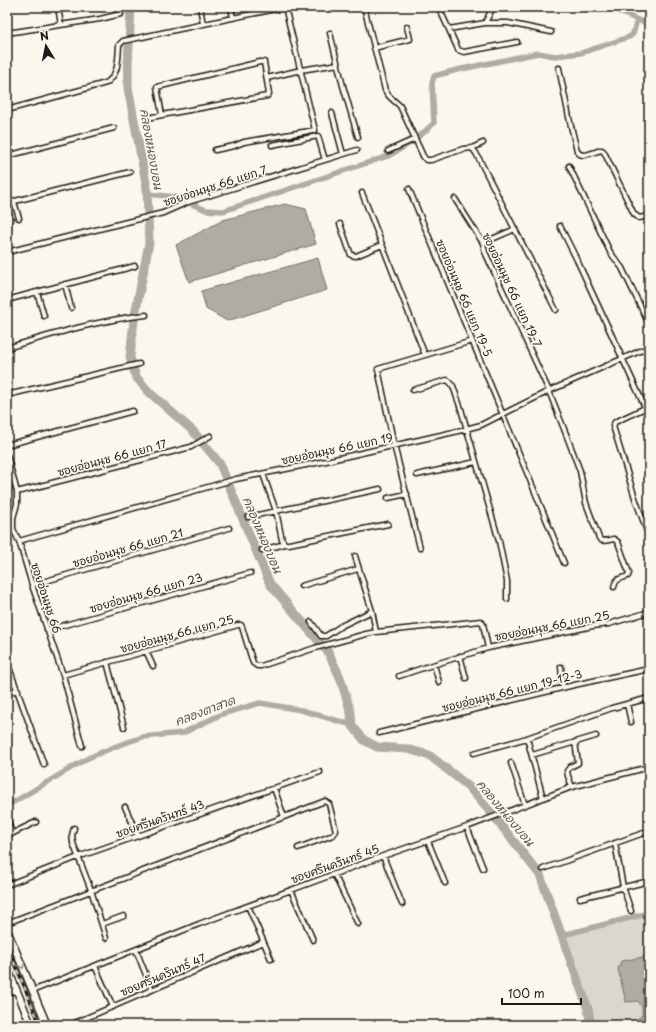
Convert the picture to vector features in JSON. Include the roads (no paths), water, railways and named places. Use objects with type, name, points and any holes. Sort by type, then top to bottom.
[{"type":"main road","points":[[7,930],[47,1025]]},
{"type":"main road","points":[[7,967],[31,1025]]},
{"type":"street","points":[[58,7],[61,25]]},
{"type":"street","points":[[200,7],[203,24]]},
{"type":"street","points":[[231,7],[233,18]]},
{"type":"street","points":[[7,110],[106,83],[111,80],[115,74],[118,63],[119,45],[123,41],[285,7],[315,130],[244,142],[215,150]]},
{"type":"street","points":[[364,7],[387,94],[400,106],[426,160],[431,160],[463,149],[472,148],[483,143]]},
{"type":"street","points":[[440,7],[458,50],[464,52],[517,42]]},
{"type":"street","points":[[485,23],[493,7]]},
{"type":"street","points":[[7,33],[100,19],[121,14]]},
{"type":"street","points":[[449,28],[485,23],[508,23],[551,32]]},
{"type":"street","points":[[374,48],[410,39],[407,27]]},
{"type":"street","points":[[330,33],[343,86],[358,137]]},
{"type":"street","points":[[148,118],[162,114],[268,96],[269,94],[264,62],[157,87],[162,114]]},
{"type":"street","points":[[267,78],[301,70],[338,64]]},
{"type":"street","points":[[559,68],[577,151],[581,156],[602,150],[634,214],[640,218],[649,216]]},
{"type":"street","points":[[332,113],[343,154]]},
{"type":"street","points":[[7,156],[114,128]]},
{"type":"street","points":[[272,145],[318,136],[325,160]]},
{"type":"street","points":[[388,151],[415,138]]},
{"type":"street","points":[[472,148],[476,153],[556,310]]},
{"type":"street","name":"ซอยอ่อนนุช 66 แยก 7","points":[[7,252],[163,213],[188,202],[357,150]]},
{"type":"street","points":[[569,166],[610,252],[622,268],[649,324]]},
{"type":"street","points":[[7,203],[130,172]]},
{"type":"street","name":"ซอยอ่อนนุช 66 แยก 19-5","points":[[409,189],[564,563]]},
{"type":"street","points":[[362,193],[425,355]]},
{"type":"street","name":"ซอยอ่อนนุช 66 แยก 19-7","points":[[455,198],[483,243],[485,252],[548,391],[580,471],[586,503],[599,538],[600,540],[604,541],[614,539],[618,542],[629,573],[628,576],[617,580],[614,587]]},
{"type":"street","points":[[14,202],[19,218]]},
{"type":"street","points":[[7,209],[11,220]]},
{"type":"street","points":[[340,224],[351,255],[356,256],[382,245]]},
{"type":"street","points":[[560,226],[649,416]]},
{"type":"street","points":[[483,243],[515,229]]},
{"type":"street","points":[[7,300],[135,266]]},
{"type":"street","points":[[65,284],[71,308]]},
{"type":"street","points":[[37,292],[44,316]]},
{"type":"street","points":[[7,348],[77,328],[146,315]]},
{"type":"street","points":[[420,548],[394,445],[378,368],[472,341]]},
{"type":"street","name":"ซอยอ่อนนุช 66 แยก 19","points":[[19,541],[236,479],[326,461],[480,425],[548,391],[649,347]]},
{"type":"street","points":[[7,395],[139,364]]},
{"type":"street","points":[[413,390],[447,380],[450,382],[461,409],[504,564],[508,581],[507,599]]},
{"type":"street","points":[[645,408],[615,422],[613,426],[635,498],[649,536]]},
{"type":"street","points":[[7,445],[133,411]]},
{"type":"street","name":"ซอยอ่อนนุช 66 แยก 17","points":[[17,492],[191,447],[210,436]]},
{"type":"street","name":"ซอยอ่อนนุช 66","points":[[7,455],[17,492],[18,504],[13,518],[13,529],[19,541],[32,585],[63,675],[82,746]]},
{"type":"street","points":[[417,475],[476,462]]},
{"type":"street","points":[[264,474],[276,511],[282,540],[285,544]]},
{"type":"street","points":[[248,517],[380,489]]},
{"type":"street","points":[[388,498],[406,494]]},
{"type":"street","points":[[262,550],[285,544],[388,524]]},
{"type":"street","name":"ซอยอ่อนนุช 66 แยก 21","points":[[32,585],[229,528]]},
{"type":"street","points":[[355,556],[372,611],[376,632]]},
{"type":"street","points":[[302,586],[358,569]]},
{"type":"street","name":"ซอยอ่อนนุช 66 แยก 23","points":[[47,630],[250,573]]},
{"type":"street","points":[[311,622],[320,636],[326,636],[341,626],[372,611]]},
{"type":"street","name":"ซอยอ่อนนุช 66 แยก 25","points":[[63,675],[238,625],[241,625],[242,627],[253,663],[257,666],[261,666],[315,648],[376,632],[481,621],[488,648],[609,624],[649,612]]},
{"type":"street","points":[[399,676],[488,648]]},
{"type":"street","points":[[146,651],[153,666]]},
{"type":"street","points":[[460,656],[466,678]]},
{"type":"street","points":[[7,662],[44,765]]},
{"type":"street","points":[[107,662],[124,727]]},
{"type":"street","points":[[434,664],[439,682]]},
{"type":"street","points":[[561,667],[563,688]]},
{"type":"street","name":"ซอยอ่อนนุช 66 แยก 19-12-3","points":[[379,733],[563,688],[649,669]]},
{"type":"street","points":[[7,693],[18,690]]},
{"type":"street","points":[[474,754],[527,738],[612,708],[649,698]]},
{"type":"street","points":[[627,704],[631,722]]},
{"type":"street","points":[[532,755],[596,736]]},
{"type":"street","points":[[527,738],[543,798]]},
{"type":"street","points":[[572,788],[567,771],[570,767],[578,763],[575,742]]},
{"type":"street","points":[[511,763],[525,805]]},
{"type":"street","name":"ซอยศรีนครินทร์ 45","points":[[32,991],[248,906],[383,856],[485,821],[572,788],[649,767]]},
{"type":"street","name":"ซอยศรีนครินทร์ 43","points":[[7,885],[78,857],[320,772]]},
{"type":"street","points":[[274,788],[284,817]]},
{"type":"street","points":[[7,923],[325,801],[328,804],[336,832],[335,834],[298,848]]},
{"type":"street","points":[[125,807],[138,836]]},
{"type":"street","points":[[7,817],[12,834]]},
{"type":"street","points":[[7,836],[36,822]]},
{"type":"street","points":[[467,827],[483,868]]},
{"type":"street","points":[[74,828],[72,839],[91,890],[106,938]]},
{"type":"street","points":[[543,870],[649,830]]},
{"type":"street","points":[[428,841],[445,883]]},
{"type":"street","points":[[615,844],[623,887],[632,911]]},
{"type":"street","points":[[383,856],[402,904]]},
{"type":"street","points":[[334,874],[358,924]]},
{"type":"street","points":[[580,898],[649,881]]},
{"type":"street","points":[[290,890],[313,940]]},
{"type":"street","points":[[248,906],[271,959]]},
{"type":"street","points":[[102,924],[124,916]]},
{"type":"street","name":"ซอยศรีนครินทร์ 47","points":[[70,1025],[263,942]]},
{"type":"street","points":[[136,950],[152,990]]},
{"type":"street","points":[[95,966],[113,1007]]},
{"type":"street","points":[[7,993],[16,990]]},
{"type":"waterway","name":"คลองหนองบอน","points":[[131,7],[128,88],[147,188],[149,243],[134,320],[130,357],[136,377],[149,392],[193,431],[220,464],[270,584],[328,652],[340,677],[351,713],[352,725],[364,740],[377,747],[407,749],[429,755],[468,786],[540,875],[588,1009],[591,1025]]},
{"type":"waterway","name":"คลองหนองบอน","points":[[609,7],[649,25]]},
{"type":"waterway","points":[[148,194],[175,197],[206,210],[223,211],[388,156],[412,142],[434,123],[432,83],[434,76],[538,53],[555,56],[581,53],[629,37],[633,34],[637,20]]},
{"type":"waterway","name":"คลองตาสาด","points":[[7,806],[88,758],[119,745],[143,737],[183,733],[222,714],[260,703],[301,710],[352,725]]},
{"type":"waterway","points":[[563,935],[649,913]]},
{"type":"railway","points":[[7,945],[40,1025]]}]
